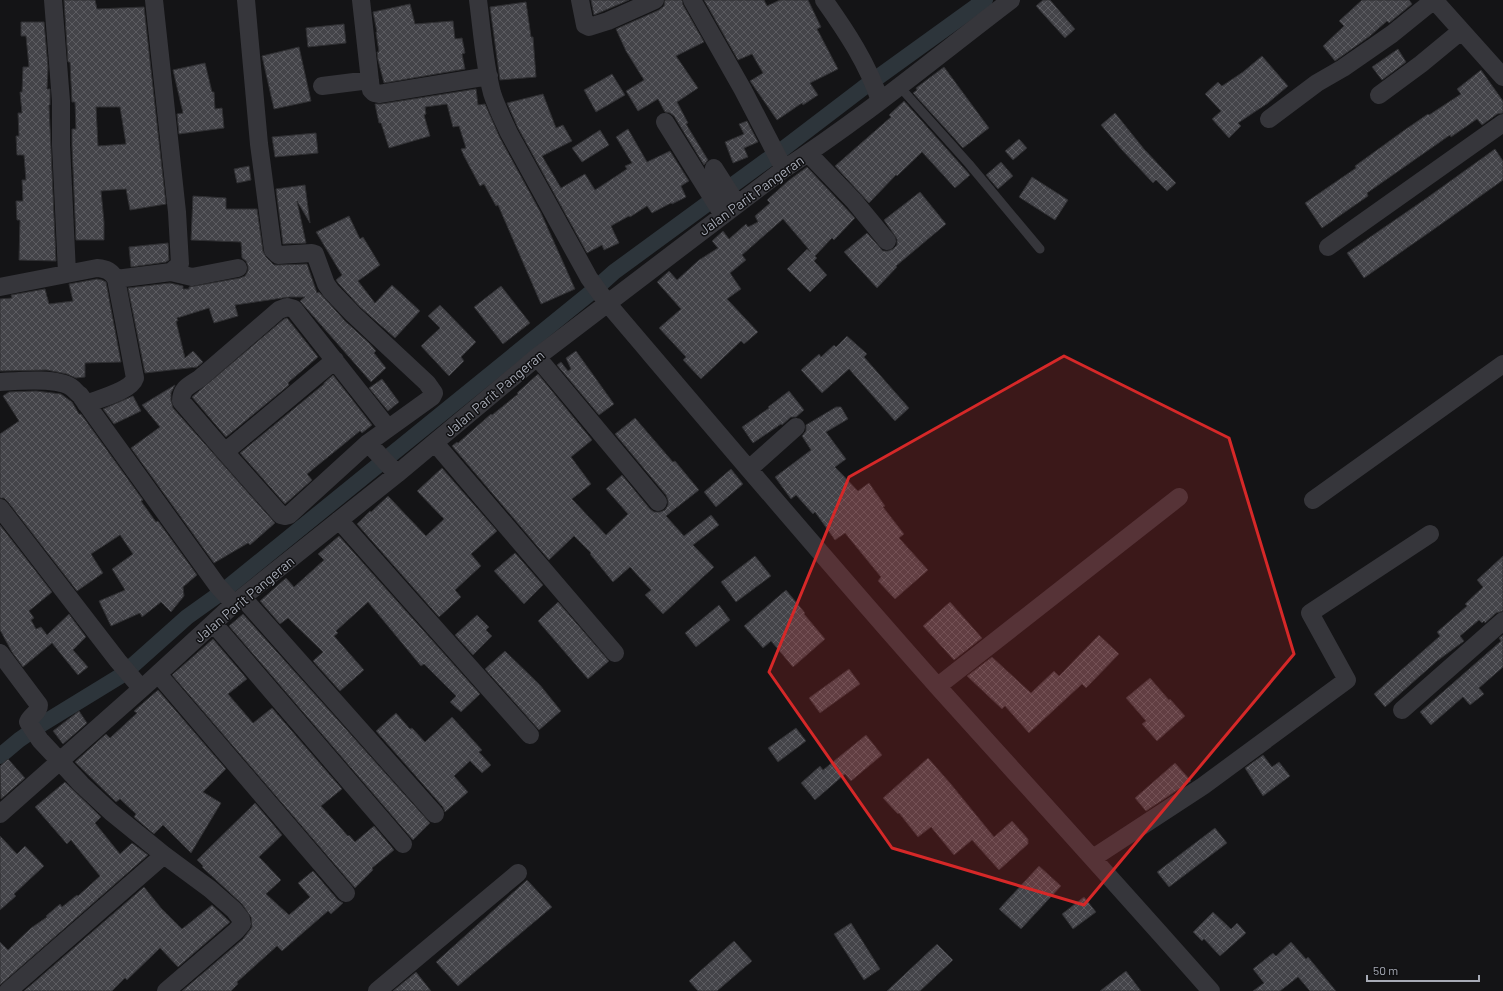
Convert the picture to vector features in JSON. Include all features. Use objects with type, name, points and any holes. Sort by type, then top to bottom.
[{"type":"street","points":[[53,0],[61,101],[67,273]]},
{"type":"street","points":[[154,0],[177,212],[180,264],[171,272]]},
{"type":"street","points":[[246,0],[260,144],[273,250],[278,255],[315,254],[326,284],[331,292],[427,383],[434,393],[432,397],[388,428],[372,446],[289,515],[285,516],[281,515],[182,401],[181,394],[185,389],[199,379],[279,310],[287,307],[294,309],[388,428]]},
{"type":"street","points":[[361,0],[370,80],[374,93],[379,94],[489,76]]},
{"type":"street","points":[[478,0],[492,93],[508,133],[589,278],[605,300],[749,469],[938,686],[1094,858],[1211,991]]},
{"type":"street","points":[[580,0],[582,19],[585,25],[589,27],[608,21],[655,0]]},
{"type":"street","points":[[692,0],[743,90],[782,165]]},
{"type":"street","points":[[824,0],[844,29],[875,88]]},
{"type":"street","name":"Jalan Parit Pangeran","points":[[0,814],[60,761],[138,684],[158,674],[236,600],[339,520],[395,471],[435,443],[605,300],[722,215],[726,188],[808,153],[875,88],[899,86],[989,7],[1011,0]]},
{"type":"street","points":[[1269,119],[1317,83],[1343,68],[1392,34],[1434,0],[1461,32],[1503,77]]},
{"type":"street","points":[[1379,95],[1461,32]]},
{"type":"street","points":[[322,86],[370,80]]},
{"type":"street","points":[[665,122],[722,215]]},
{"type":"street","points":[[1328,247],[1503,123]]},
{"type":"street","points":[[808,153],[854,201],[887,241]]},
{"type":"street","points":[[0,287],[97,268],[107,269],[116,279],[135,378],[134,383],[116,393],[86,404]]},
{"type":"street","points":[[116,279],[171,272],[192,277],[238,268]]},
{"type":"street","points":[[537,357],[658,502]]},
{"type":"street","points":[[225,452],[334,360]]},
{"type":"street","points":[[1313,500],[1503,364]]},
{"type":"street","points":[[0,382],[33,380],[57,382],[70,386],[80,395],[217,585],[236,600],[435,814]]},
{"type":"street","points":[[749,469],[796,427]]},
{"type":"street","points":[[435,443],[615,653]]},
{"type":"street","points":[[372,446],[395,471]]},
{"type":"street","points":[[938,686],[1179,496]]},
{"type":"street","points":[[0,508],[118,661],[138,684]]},
{"type":"street","points":[[339,520],[530,735]]},
{"type":"street","points":[[1094,858],[1203,786],[1348,680],[1310,612],[1430,534]]},
{"type":"street","points":[[1402,710],[1503,621]]},
{"type":"street","points":[[213,623],[402,844]]},
{"type":"street","points":[[0,653],[38,705],[39,708],[37,713],[30,718],[28,722],[35,733],[60,761],[81,784],[111,812],[164,855],[210,889],[234,910],[241,919],[242,924],[236,931],[166,991]]},
{"type":"street","points":[[158,674],[346,893]]},
{"type":"street","points":[[8,991],[164,855]]},
{"type":"street","points":[[377,991],[518,873]]},
{"type":"lane","points":[[899,86],[969,164],[1040,249]]},
{"type":"highlighted area","points":[[1064,356],[1229,438],[1294,654],[1084,905],[892,848],[769,672],[849,477]]},
{"type":"building","points":[[64,0],[95,0],[97,9],[144,7],[166,204],[130,210],[126,189],[101,191],[104,240],[76,240],[72,145],[72,129],[76,129],[75,102],[72,102],[70,62],[68,62]],"holes":[[[96,107],[120,107],[126,144],[98,146]]]},
{"type":"building","points":[[591,0],[629,0],[594,15]]},
{"type":"building","points":[[665,0],[682,0],[683,5],[704,42],[676,56],[698,88],[677,102],[688,123],[686,124],[708,160],[704,165],[674,116],[665,112],[658,99],[638,111],[626,91],[644,80],[626,51],[616,29],[659,10],[664,6]]},
{"type":"building","points":[[704,0],[764,0],[767,6],[780,0],[808,0],[821,27],[817,29],[838,69],[810,83],[818,95],[803,105],[802,103],[777,120],[750,81],[763,73],[752,54],[738,60]]},
{"type":"building","points":[[1043,0],[1050,0],[1075,29],[1065,38],[1036,6]]},
{"type":"building","points":[[1362,0],[1409,0],[1412,4],[1389,23],[1387,21],[1370,36],[1335,61],[1323,46],[1344,26],[1339,21]]},
{"type":"building","points":[[526,2],[531,37],[533,37],[536,77],[500,80],[490,7]]},
{"type":"building","points":[[410,4],[415,24],[453,21],[455,39],[462,38],[465,53],[462,54],[465,69],[384,83],[378,60],[377,52],[379,52],[377,32],[373,12]]},
{"type":"building","points":[[21,22],[44,22],[48,67],[47,89],[50,89],[49,105],[56,261],[19,260],[20,220],[17,220],[16,201],[23,201],[22,180],[26,180],[24,155],[17,155],[16,136],[19,136],[18,113],[22,113],[20,92],[22,92],[23,67],[29,67],[26,36],[21,36]]},
{"type":"building","points":[[344,24],[346,43],[308,47],[306,28]]},
{"type":"building","points":[[299,47],[311,101],[274,109],[262,56]]},
{"type":"building","points":[[1398,49],[1406,62],[1382,80],[1372,67]]},
{"type":"building","points":[[1262,56],[1288,86],[1268,103],[1238,123],[1241,126],[1229,138],[1212,119],[1221,111],[1205,94],[1218,82],[1222,86],[1243,72]]},
{"type":"building","points":[[205,63],[212,92],[214,92],[215,109],[222,108],[224,128],[179,134],[177,114],[183,113],[173,70]]},
{"type":"building","points":[[944,67],[989,128],[963,148],[913,93],[917,90],[916,88]]},
{"type":"building","points":[[1481,70],[1503,101],[1503,113],[1497,114],[1482,125],[1477,119],[1451,137],[1450,135],[1367,193],[1368,196],[1322,228],[1305,203],[1356,168],[1355,166],[1406,129],[1461,94],[1457,89]]},
{"type":"building","points":[[612,74],[625,95],[596,112],[584,90]]},
{"type":"building","points":[[476,89],[478,105],[485,104],[500,138],[541,213],[575,289],[541,304],[498,205],[496,206],[484,184],[480,186],[464,156],[461,149],[466,148],[459,126],[453,127],[447,104],[425,107],[426,114],[424,115],[430,136],[389,148],[381,123],[379,123],[375,104]]},
{"type":"building","points":[[543,94],[556,128],[563,125],[572,141],[542,156],[561,188],[585,174],[595,190],[627,169],[625,166],[632,163],[616,137],[628,129],[647,162],[670,151],[689,181],[681,186],[686,197],[652,213],[647,206],[630,217],[629,216],[611,226],[619,243],[604,250],[602,245],[587,253],[518,128],[507,103]]},
{"type":"building","points":[[904,101],[970,175],[955,188],[922,152],[897,176],[896,175],[869,203],[835,166],[891,117],[889,115]]},
{"type":"building","points":[[1115,113],[1144,149],[1176,183],[1167,191],[1156,180],[1153,183],[1101,125]]},
{"type":"building","points":[[747,121],[758,142],[744,148],[748,157],[733,163],[725,142],[744,134],[739,124]]},
{"type":"building","points":[[600,130],[609,145],[582,162],[572,148]]},
{"type":"building","points":[[316,133],[318,153],[275,157],[272,137]]},
{"type":"building","points":[[1019,139],[1027,148],[1013,160],[1005,151]]},
{"type":"building","points":[[1495,149],[1503,161],[1503,180],[1364,278],[1347,253]]},
{"type":"building","points":[[1001,162],[1013,176],[998,189],[986,175]]},
{"type":"building","points":[[249,166],[251,180],[237,183],[234,169]]},
{"type":"building","points":[[807,167],[855,218],[834,240],[832,238],[815,256],[817,258],[814,261],[827,275],[810,292],[787,269],[807,249],[811,252],[783,219],[742,255],[746,260],[730,273],[741,289],[727,299],[758,332],[744,344],[741,341],[701,379],[683,360],[686,357],[659,328],[681,309],[657,282],[669,271],[677,280],[699,260],[718,248],[712,241],[723,231],[729,239],[746,224],[748,227],[758,222],[755,216],[770,203],[767,200],[788,181]]},
{"type":"building","points":[[1032,177],[1068,200],[1055,220],[1019,197]]},
{"type":"building","points":[[305,185],[310,223],[297,201],[306,243],[283,244],[276,189]]},
{"type":"building","points":[[920,192],[946,224],[896,266],[897,267],[877,288],[844,252],[867,233],[883,251],[893,249],[897,245],[897,239],[884,220]]},
{"type":"building","points":[[193,196],[226,198],[226,209],[257,209],[263,251],[266,257],[274,265],[307,264],[317,293],[319,292],[345,321],[369,343],[376,351],[374,353],[386,368],[371,382],[300,301],[305,297],[289,297],[235,305],[238,316],[214,323],[209,308],[177,318],[178,321],[176,321],[185,358],[193,351],[203,362],[197,367],[145,373],[128,288],[170,283],[183,286],[183,289],[189,289],[189,287],[240,278],[245,276],[248,271],[246,261],[242,258],[241,242],[191,240]]},
{"type":"building","points":[[349,216],[360,239],[363,237],[380,265],[358,281],[375,303],[392,285],[420,311],[395,338],[360,307],[336,280],[342,275],[316,232]]},
{"type":"building","points":[[168,243],[169,260],[166,262],[131,267],[129,247]]},
{"type":"building","points":[[97,279],[106,282],[121,362],[85,363],[85,377],[76,378],[67,374],[47,370],[0,371],[0,299],[12,298],[11,295],[45,289],[49,304],[73,301],[69,284]]},
{"type":"building","points":[[501,286],[530,323],[503,344],[474,307]]},
{"type":"building","points":[[440,305],[476,342],[461,357],[464,361],[449,376],[421,346],[440,328],[428,316]]},
{"type":"building","points":[[287,318],[318,357],[290,381],[288,383],[289,385],[226,437],[192,397]]},
{"type":"building","points":[[847,336],[867,354],[864,357],[909,408],[895,421],[849,369],[822,393],[801,370],[819,354],[821,357],[834,345],[836,347]]},
{"type":"building","points":[[576,351],[614,404],[599,415],[557,365],[561,362],[568,371],[571,369],[566,358]]},
{"type":"building","points":[[538,374],[592,440],[571,457],[591,484],[572,499],[606,535],[628,514],[606,489],[622,475],[654,512],[665,510],[668,505],[666,495],[615,434],[635,418],[673,462],[675,461],[699,490],[666,516],[684,536],[711,515],[719,525],[693,545],[714,567],[663,614],[645,595],[651,590],[630,567],[613,582],[590,554],[591,553],[574,536],[549,560],[452,446],[457,442],[458,443],[491,414],[492,415],[518,394],[517,393]]},
{"type":"building","points":[[333,375],[372,425],[362,433],[360,431],[307,474],[312,480],[285,504],[240,453]]},
{"type":"building","points":[[382,379],[399,402],[388,411],[369,388]]},
{"type":"building","points":[[175,385],[171,393],[173,408],[275,523],[250,545],[248,543],[214,563],[131,448],[160,427],[142,405]]},
{"type":"building","points":[[36,391],[61,394],[72,402],[79,414],[81,414],[143,500],[141,501],[156,522],[158,521],[197,575],[183,587],[184,596],[171,612],[161,602],[142,617],[140,613],[111,626],[99,601],[125,590],[112,569],[133,554],[120,535],[91,554],[103,573],[77,591],[8,502],[4,498],[0,498],[0,434],[19,421],[3,396],[9,392]]},
{"type":"building","points":[[789,391],[804,410],[796,417],[791,417],[782,425],[781,424],[753,443],[742,427],[769,408],[768,407]]},
{"type":"building","points":[[133,396],[141,411],[114,424],[103,409]]},
{"type":"building","points":[[836,407],[841,407],[848,419],[826,432],[846,459],[835,467],[858,491],[869,483],[885,506],[883,507],[904,534],[899,538],[928,570],[895,599],[878,581],[881,577],[845,533],[835,540],[815,512],[813,514],[796,495],[791,499],[775,477],[811,450],[802,436],[806,431],[806,425]]},
{"type":"building","points":[[442,468],[497,531],[471,554],[481,566],[455,590],[461,597],[439,617],[357,524],[388,496],[426,536],[444,519],[417,491]]},
{"type":"building","points":[[731,469],[743,484],[716,507],[704,492]]},
{"type":"building","points":[[0,525],[52,592],[29,611],[34,618],[31,620],[36,629],[41,627],[47,635],[69,614],[86,637],[73,650],[88,667],[78,675],[52,643],[23,667],[12,652],[0,630]]},
{"type":"building","points":[[339,536],[480,694],[461,712],[450,702],[456,696],[424,664],[421,666],[368,602],[336,631],[338,633],[334,636],[364,670],[340,691],[313,661],[323,652],[288,618],[280,624],[260,601],[286,578],[294,587],[324,560],[318,554]]},
{"type":"building","points":[[515,553],[543,585],[524,604],[494,571]]},
{"type":"building","points":[[755,556],[771,576],[736,602],[721,582]]},
{"type":"building","points":[[1503,556],[1503,611],[1496,613],[1485,623],[1484,621],[1482,623],[1479,620],[1460,636],[1464,641],[1437,661],[1385,707],[1374,694],[1440,636],[1437,632],[1467,606],[1465,604],[1483,587],[1477,580]]},
{"type":"building","points":[[786,590],[825,639],[793,667],[771,641],[763,648],[744,626]]},
{"type":"building","points":[[558,602],[609,661],[588,679],[538,621]]},
{"type":"building","points":[[950,602],[982,638],[954,660],[923,626]]},
{"type":"building","points":[[719,605],[730,620],[696,647],[685,633]]},
{"type":"building","points":[[243,614],[430,823],[413,840],[229,626]]},
{"type":"building","points":[[477,615],[489,627],[486,630],[492,636],[473,655],[455,635]]},
{"type":"building","points":[[1099,635],[1119,654],[1086,688],[1082,684],[1029,733],[1005,706],[1002,709],[967,676],[992,657],[1031,693],[1054,671],[1059,676]]},
{"type":"building","points":[[1503,635],[1503,667],[1479,688],[1484,694],[1470,705],[1463,697],[1431,725],[1420,712],[1501,641],[1499,638]]},
{"type":"building","points":[[213,639],[247,679],[228,694],[253,723],[272,708],[342,789],[321,806],[355,842],[374,826],[394,850],[372,868],[373,870],[355,888],[172,675]]},
{"type":"building","points":[[505,651],[540,685],[561,711],[539,730],[485,669]]},
{"type":"building","points":[[849,669],[860,684],[820,713],[809,698]]},
{"type":"building","points":[[1150,678],[1185,716],[1157,741],[1142,724],[1146,721],[1126,698]]},
{"type":"building","points":[[158,690],[226,769],[203,792],[221,803],[191,853],[163,825],[154,834],[134,817],[136,814],[120,799],[116,802],[75,762],[106,734],[110,738],[137,713],[134,711]]},
{"type":"building","points":[[79,711],[87,723],[63,744],[53,731]]},
{"type":"building","points":[[396,713],[410,729],[412,728],[425,742],[452,717],[482,750],[479,752],[491,765],[482,773],[470,761],[454,776],[468,792],[445,812],[443,807],[376,731]]},
{"type":"building","points":[[796,728],[806,741],[778,762],[768,748]]},
{"type":"building","points":[[866,735],[882,755],[851,781],[845,774],[815,800],[801,783],[820,766],[823,770]]},
{"type":"building","points":[[1263,755],[1272,767],[1279,762],[1290,776],[1263,796],[1245,768]]},
{"type":"building","points":[[928,758],[994,837],[1012,821],[1028,839],[1028,844],[999,870],[972,840],[954,855],[931,827],[918,837],[899,813],[898,814],[883,798]]},
{"type":"building","points":[[8,759],[25,778],[1,799],[0,766]]},
{"type":"building","points":[[1175,763],[1191,781],[1146,811],[1135,798]]},
{"type":"building","points":[[65,782],[101,817],[95,823],[120,854],[132,843],[148,855],[0,985],[0,942],[8,950],[31,928],[47,917],[46,916],[60,904],[62,907],[77,895],[78,896],[100,876],[71,840],[67,844],[35,807]]},
{"type":"building","points":[[255,803],[282,835],[259,857],[281,880],[266,894],[289,915],[310,897],[298,883],[313,871],[338,900],[343,903],[331,914],[328,911],[282,951],[277,946],[237,982],[238,984],[231,991],[182,991],[243,939],[252,927],[251,917],[242,904],[202,867],[203,866],[197,860]]},
{"type":"building","points":[[1215,828],[1227,843],[1169,887],[1157,872]]},
{"type":"building","points":[[0,836],[17,854],[25,846],[44,866],[14,894],[16,896],[0,910]]},
{"type":"building","points":[[1039,866],[1061,886],[1021,929],[999,909]]},
{"type":"building","points":[[527,880],[552,907],[458,986],[436,962]]},
{"type":"building","points":[[144,887],[161,908],[182,929],[212,905],[230,922],[178,967],[160,948],[127,980],[125,978],[112,991],[24,991]]},
{"type":"building","points":[[1084,897],[1096,912],[1073,929],[1062,914]]},
{"type":"building","points":[[1213,912],[1231,929],[1237,923],[1246,933],[1220,956],[1204,939],[1202,941],[1193,932]]},
{"type":"building","points":[[851,923],[880,969],[864,980],[834,934]]},
{"type":"building","points":[[734,941],[752,961],[717,991],[698,991],[689,981]]},
{"type":"building","points":[[1291,942],[1306,959],[1308,957],[1336,991],[1310,991],[1298,977],[1280,991],[1253,991],[1264,983],[1253,969],[1273,953],[1276,956]]},
{"type":"building","points":[[937,944],[953,960],[920,991],[887,991]]},
{"type":"building","points":[[1126,971],[1141,991],[1100,991]]},
{"type":"building","points":[[416,972],[431,991],[393,991]]},
{"type":"waterway","points":[[0,756],[19,740],[42,724],[122,675],[187,617],[222,592],[594,290],[614,272],[985,0]]}]
